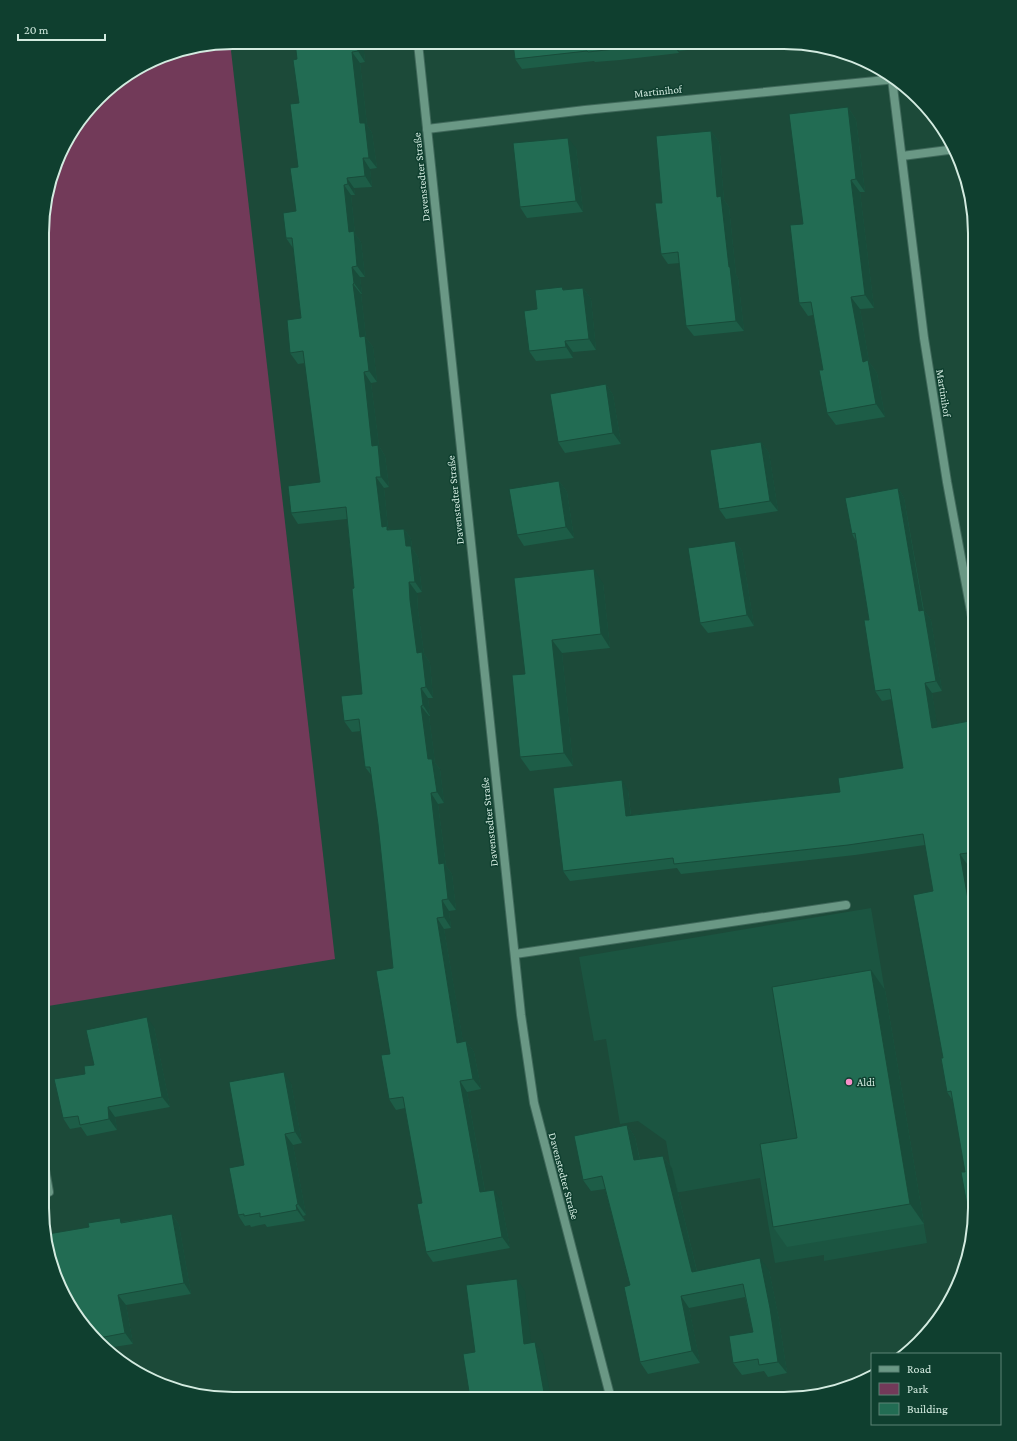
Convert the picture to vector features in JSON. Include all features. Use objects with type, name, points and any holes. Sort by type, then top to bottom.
[{"type":"street","name":"Davenstedter Straße","points":[[419,49],[521,1015],[534,1102],[609,1392]]},
{"type":"street","name":"Martinihof","points":[[427,129],[585,110],[886,80]]},
{"type":"street","name":"Martinihof","points":[[895,86],[924,338],[947,482],[968,594]]},
{"type":"street","points":[[902,156],[948,150]]},
{"type":"street","points":[[515,954],[846,905]]},
{"type":"shaded area","points":[[871,908],[927,1243],[824,1261],[824,1255],[775,1263],[760,1178],[675,1193],[666,1141],[638,1121],[620,1124],[606,1039],[594,1041],[579,957]]},
{"type":"green space","points":[[221,49],[231,49],[335,959],[49,1006],[49,221],[55,185],[63,162],[80,131],[103,103],[121,87],[162,63],[185,55]]},
{"type":"building","points":[[296,49],[358,49],[358,51],[352,52],[360,123],[365,123],[369,158],[363,158],[365,176],[347,178],[348,184],[344,185],[349,232],[354,231],[357,266],[352,267],[353,284],[360,337],[365,336],[369,371],[364,372],[372,446],[378,445],[381,477],[376,477],[382,527],[387,526],[387,530],[404,529],[406,546],[411,546],[415,582],[409,582],[410,600],[417,653],[422,652],[426,687],[421,688],[423,705],[421,706],[428,759],[432,759],[437,792],[431,793],[439,864],[444,863],[448,899],[442,900],[444,917],[437,918],[457,1043],[466,1041],[473,1079],[460,1081],[480,1192],[494,1190],[502,1237],[426,1252],[417,1204],[422,1203],[403,1097],[389,1099],[381,1055],[390,1054],[376,971],[393,968],[378,824],[370,767],[365,767],[359,719],[344,721],[341,696],[362,694],[346,507],[291,513],[288,486],[320,482],[303,351],[290,353],[287,320],[301,318],[292,238],[286,238],[283,213],[296,211],[290,168],[298,167],[290,104],[299,103],[293,60],[297,59]]},
{"type":"building","points":[[514,49],[615,49],[587,51],[515,59]]},
{"type":"building","points":[[848,107],[856,179],[851,180],[865,295],[851,297],[863,362],[868,360],[876,404],[827,413],[819,370],[823,370],[811,302],[799,303],[790,225],[803,224],[789,114]]},
{"type":"building","points":[[711,131],[717,197],[721,196],[736,321],[686,326],[678,252],[661,254],[655,203],[662,203],[656,136]]},
{"type":"building","points":[[568,138],[576,201],[520,207],[513,143]]},
{"type":"building","points":[[562,287],[563,290],[583,288],[589,339],[565,341],[566,347],[529,351],[524,311],[537,309],[535,290]]},
{"type":"building","points":[[606,384],[613,433],[558,442],[550,394]]},
{"type":"building","points":[[761,442],[770,501],[719,509],[710,450]]},
{"type":"building","points":[[559,481],[566,527],[517,535],[509,489]]},
{"type":"building","points":[[898,488],[919,611],[924,610],[936,681],[925,683],[932,728],[968,721],[968,853],[960,854],[968,899],[968,1205],[961,1172],[965,1172],[951,1091],[947,1092],[941,1058],[943,1058],[913,895],[933,891],[923,834],[848,845],[674,864],[673,858],[563,871],[553,788],[622,780],[626,816],[840,792],[838,778],[903,768],[890,689],[875,691],[864,620],[869,620],[855,533],[852,534],[845,498]]},
{"type":"building","points":[[735,541],[747,615],[700,623],[688,548]]},
{"type":"building","points":[[594,569],[601,634],[552,640],[564,753],[520,757],[512,675],[525,674],[514,578]]},
{"type":"building","name":"Aldi","points":[[871,970],[910,1204],[773,1227],[760,1144],[797,1138],[772,987]]},
{"type":"building","points":[[147,1017],[162,1097],[108,1107],[109,1119],[80,1125],[78,1116],[63,1118],[54,1079],[85,1074],[84,1066],[94,1065],[86,1030]]},
{"type":"building","points":[[284,1072],[295,1132],[285,1134],[298,1204],[296,1205],[297,1210],[260,1217],[260,1213],[244,1216],[244,1214],[238,1215],[229,1168],[244,1165],[229,1082]]},
{"type":"building","points":[[627,1125],[634,1160],[663,1156],[692,1272],[760,1258],[770,1308],[778,1362],[759,1365],[758,1359],[733,1363],[729,1336],[753,1332],[743,1284],[681,1296],[692,1351],[640,1362],[624,1287],[630,1285],[602,1176],[583,1180],[574,1136]]},
{"type":"building","points":[[172,1214],[184,1283],[118,1295],[125,1333],[102,1337],[80,1310],[63,1279],[55,1256],[51,1233],[89,1227],[88,1223],[120,1218],[121,1223]]},
{"type":"building","points":[[517,1279],[524,1344],[535,1342],[544,1392],[469,1392],[463,1354],[475,1352],[466,1285]]},
{"type":"place","name":"Aldi","points":[[849,1082]]}]
